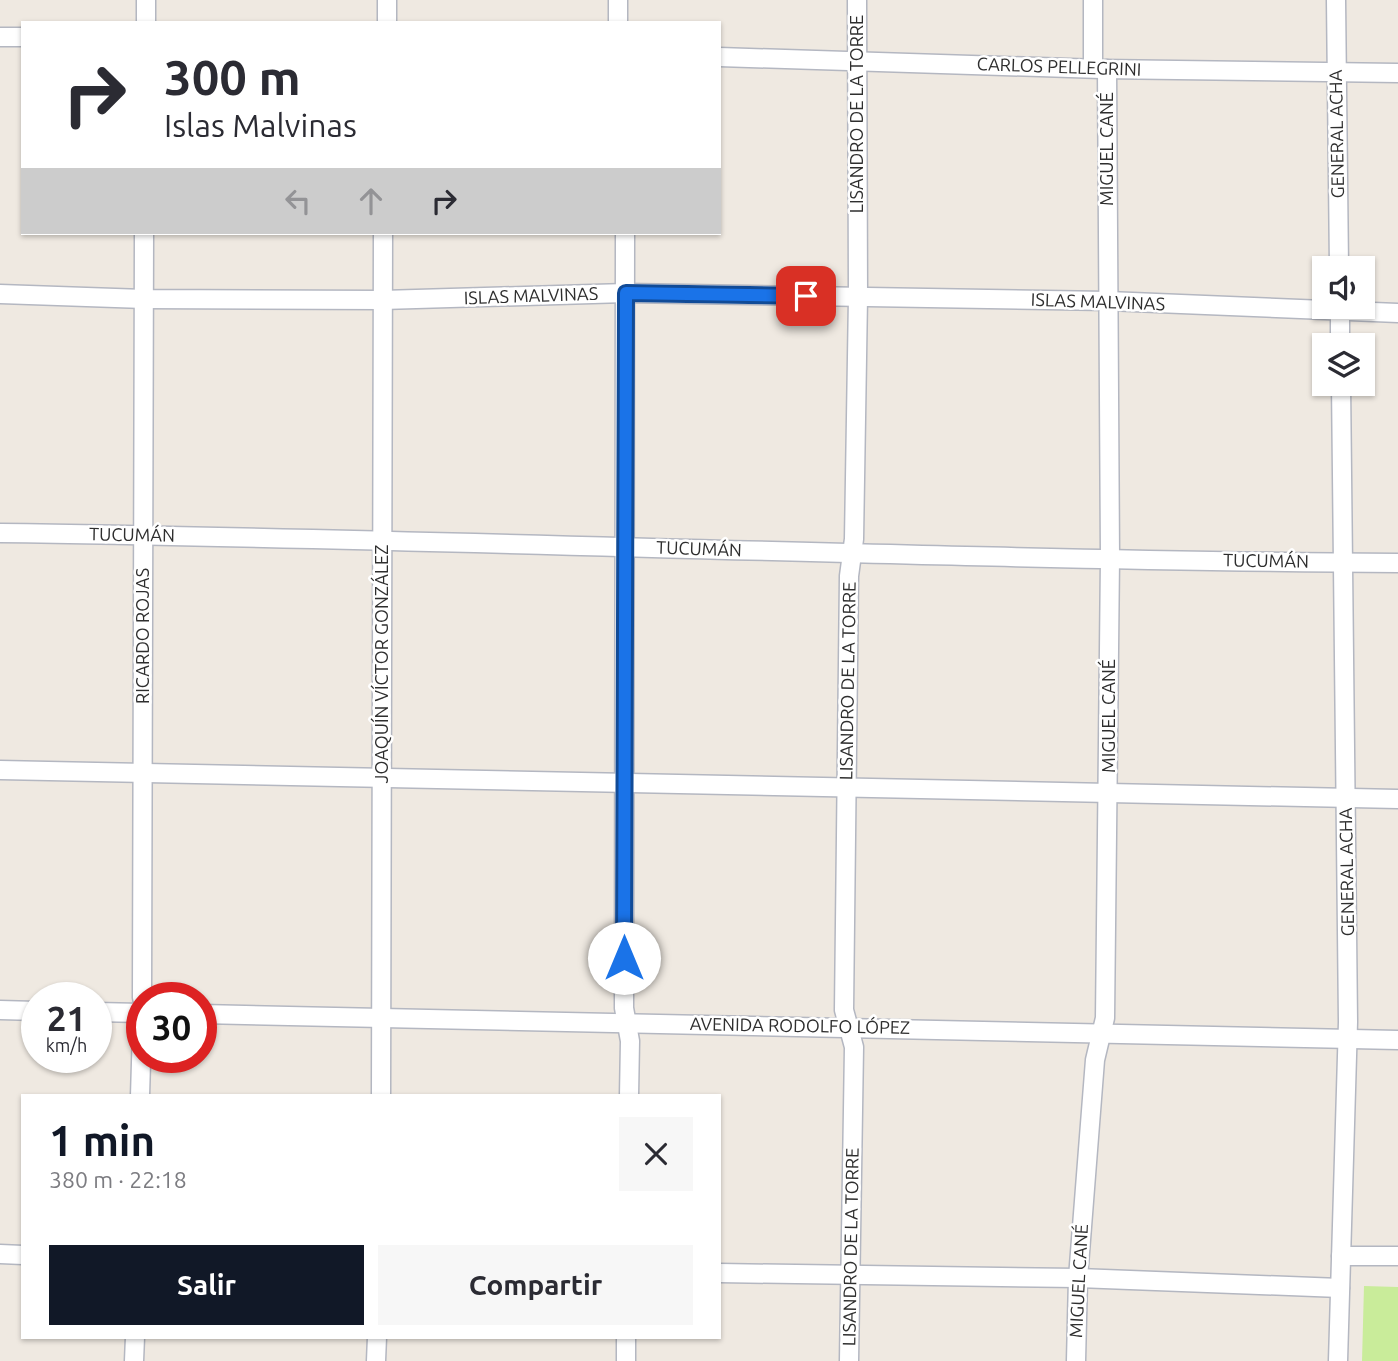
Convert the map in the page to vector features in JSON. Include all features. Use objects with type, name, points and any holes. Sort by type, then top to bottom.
[{"type":"street","points":[[146,0],[146,21]]},
{"type":"street","points":[[387,0],[387,21]]},
{"type":"street","points":[[618,0],[618,21]]},
{"type":"street","name":"LISANDRO DE LA TORRE","points":[[849,1361],[854,1047],[844,1010],[849,576],[853,554],[858,297],[857,0]]},
{"type":"street","name":"MIGUEL CANÉ","points":[[1076,1361],[1078,1278],[1095,1060],[1105,1018],[1108,796],[1108,301],[1100,69],[1093,0]]},
{"type":"street","name":"GENERAL ACHA","points":[[1336,0],[1339,256]]},
{"type":"street","points":[[0,37],[21,37]]},
{"type":"street","name":"CARLOS PELLEGRINI","points":[[721,57],[857,59],[1100,69],[1398,73]]},
{"type":"street","name":"RICARDO ROJAS","points":[[142,982],[144,235]]},
{"type":"street","name":"JOAQUÍN VÍCTOR GONZÁLEZ","points":[[381,1094],[383,235]]},
{"type":"street","points":[[625,235],[624,1008],[630,1041],[629,1094]]},
{"type":"street","name":"ISLAS MALVINAS","points":[[0,294],[144,299],[382,300],[626,293],[1312,307]]},
{"type":"street","name":"ISLAS MALVINAS","points":[[1375,311],[1398,313]]},
{"type":"street","name":"GENERAL ACHA","points":[[1338,1361],[1348,1040],[1341,396]]},
{"type":"street","name":"TUCUMÁN","points":[[0,533],[383,540],[853,554],[1398,563]]},
{"type":"street","points":[[0,770],[1108,796],[1398,799]]},
{"type":"street","points":[[0,1010],[21,1011]]},
{"type":"street","name":"AVENIDA RODOLFO LÓPEZ","points":[[217,1014],[1398,1040]]},
{"type":"street","points":[[140,1094],[141,1073]]},
{"type":"street","points":[[0,1254],[21,1255]]},
{"type":"street","points":[[1341,1255],[1398,1256]]},
{"type":"street","points":[[721,1273],[1078,1278],[1340,1288]]},
{"type":"street","points":[[134,1361],[135,1339]]},
{"type":"street","points":[[376,1361],[377,1339]]},
{"type":"street","points":[[626,1339],[626,1361]]},
{"type":"green space","points":[[1364,1286],[1398,1287],[1398,1361],[1362,1361]]},
{"type":"route","points":[[624,958],[626,293],[806,296]]}]
